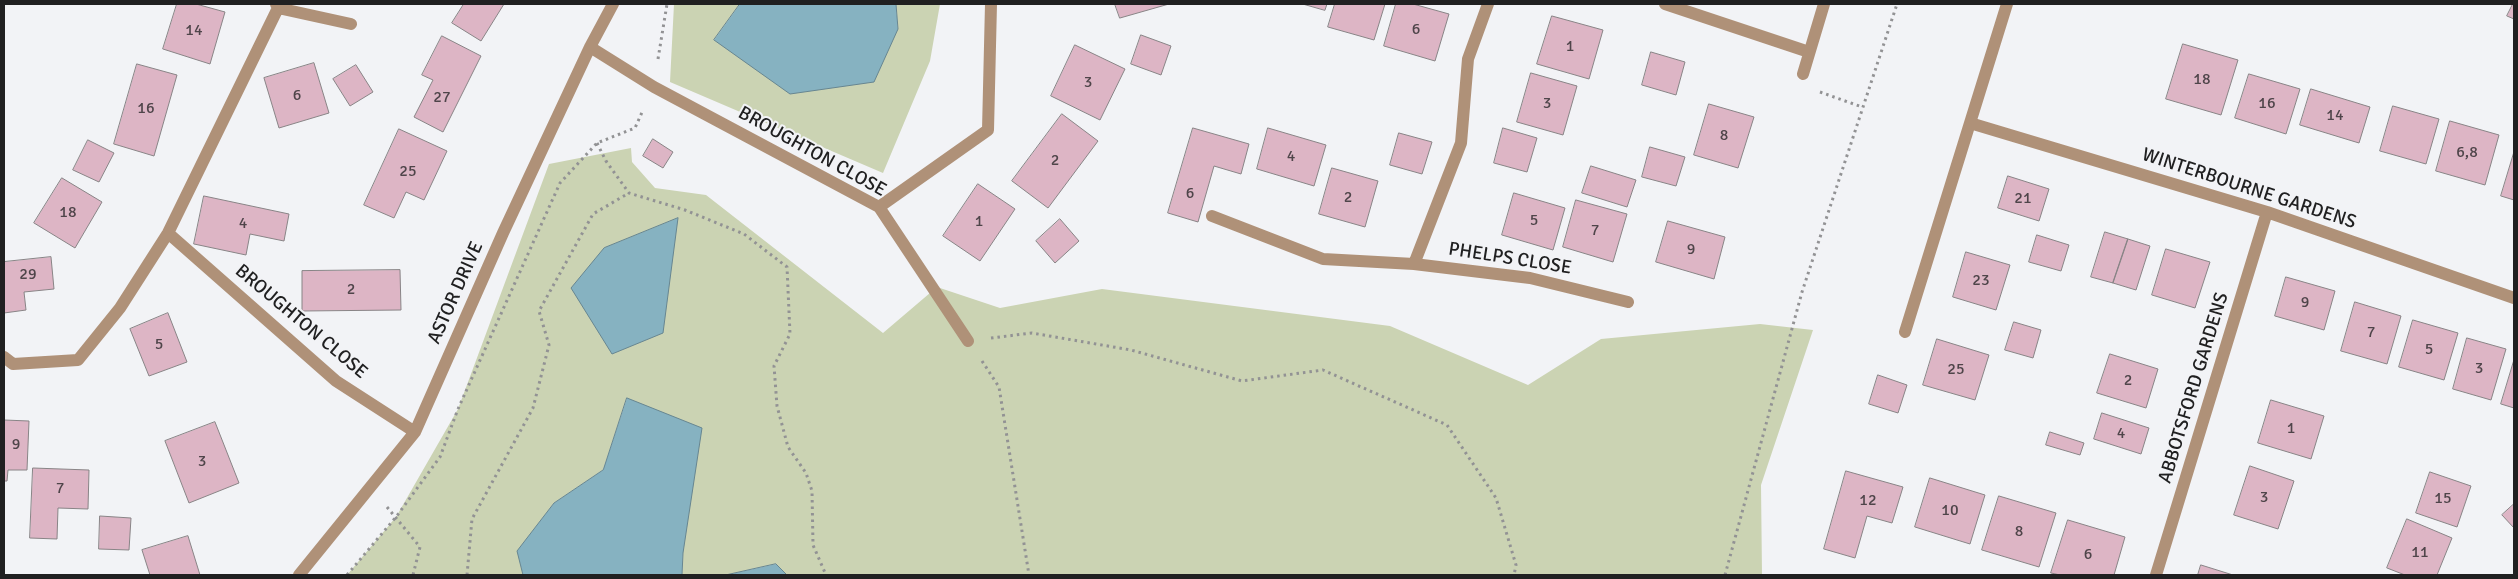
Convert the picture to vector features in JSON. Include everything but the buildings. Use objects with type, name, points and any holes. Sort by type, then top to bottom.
[{"type":"street","name":"ASTOR DRIVE","points":[[299,575],[415,432],[503,233],[590,47],[613,4]]},
{"type":"street","points":[[879,207],[988,130],[991,4]]},
{"type":"street","name":"PHELPS CLOSE","points":[[1414,264],[1461,143],[1468,59],[1488,4]]},
{"type":"street","points":[[1665,4],[1809,52]]},
{"type":"street","points":[[1803,74],[1824,4]]},
{"type":"street","points":[[1905,332],[2008,4]]},
{"type":"street","points":[[4,357],[13,364],[78,360],[120,308],[168,233],[277,6],[351,24]]},
{"type":"street","name":"BROUGHTON CLOSE","points":[[590,47],[654,86],[879,207],[968,341]]},
{"type":"street","name":"WINTERBOURNE GARDENS","points":[[1970,123],[2267,212],[2514,298]]},
{"type":"street","name":"ABBOTSFORD GARDENS","points":[[2156,575],[2267,212]]},
{"type":"street","name":"PHELPS CLOSE","points":[[1212,216],[1323,259],[1414,264],[1530,278],[1628,302]]},
{"type":"street","name":"BROUGHTON CLOSE","points":[[168,233],[336,381],[415,432]]},
{"type":"path","points":[[347,575],[396,517],[440,458],[458,409],[560,183],[597,143],[635,128],[654,86],[667,4]]},
{"type":"path","points":[[1725,575],[1802,292],[1897,4]]},
{"type":"path","points":[[597,143],[606,161],[628,193],[686,210],[744,234],[787,267],[790,334],[774,366],[777,406],[788,447],[806,473],[812,491],[812,545],[826,575]]},
{"type":"path","points":[[467,575],[472,519],[533,408],[549,346],[539,311],[593,214],[628,193]]},
{"type":"path","points":[[1029,575],[999,386],[968,341],[1032,333],[1131,350],[1242,381],[1323,370],[1447,425],[1496,498],[1516,564],[1514,575]]},
{"type":"path","points":[[396,517],[420,547],[413,575]]},
{"type":"green space","points":[[674,4],[740,4],[714,40],[898,29],[896,4],[940,4],[930,61],[883,173],[670,82]]},
{"type":"green space","points":[[631,148],[632,162],[655,188],[706,195],[883,333],[937,287],[1000,308],[1102,289],[1390,326],[1528,385],[1601,339],[1760,324],[1813,330],[1761,485],[1762,575],[787,575],[776,564],[726,575],[682,575],[683,553],[627,398],[603,470],[554,503],[518,551],[523,575],[347,575],[396,517],[458,409],[549,164]]},
{"type":"water","points":[[740,4],[896,4],[898,29],[874,82],[790,94],[714,40]]},
{"type":"water","points":[[678,218],[663,333],[612,354],[571,288],[604,248]]},
{"type":"water","points":[[627,398],[702,428],[683,553],[682,575],[523,575],[517,551],[554,503],[603,470]]},
{"type":"water","points":[[776,564],[787,575],[726,575]]}]
